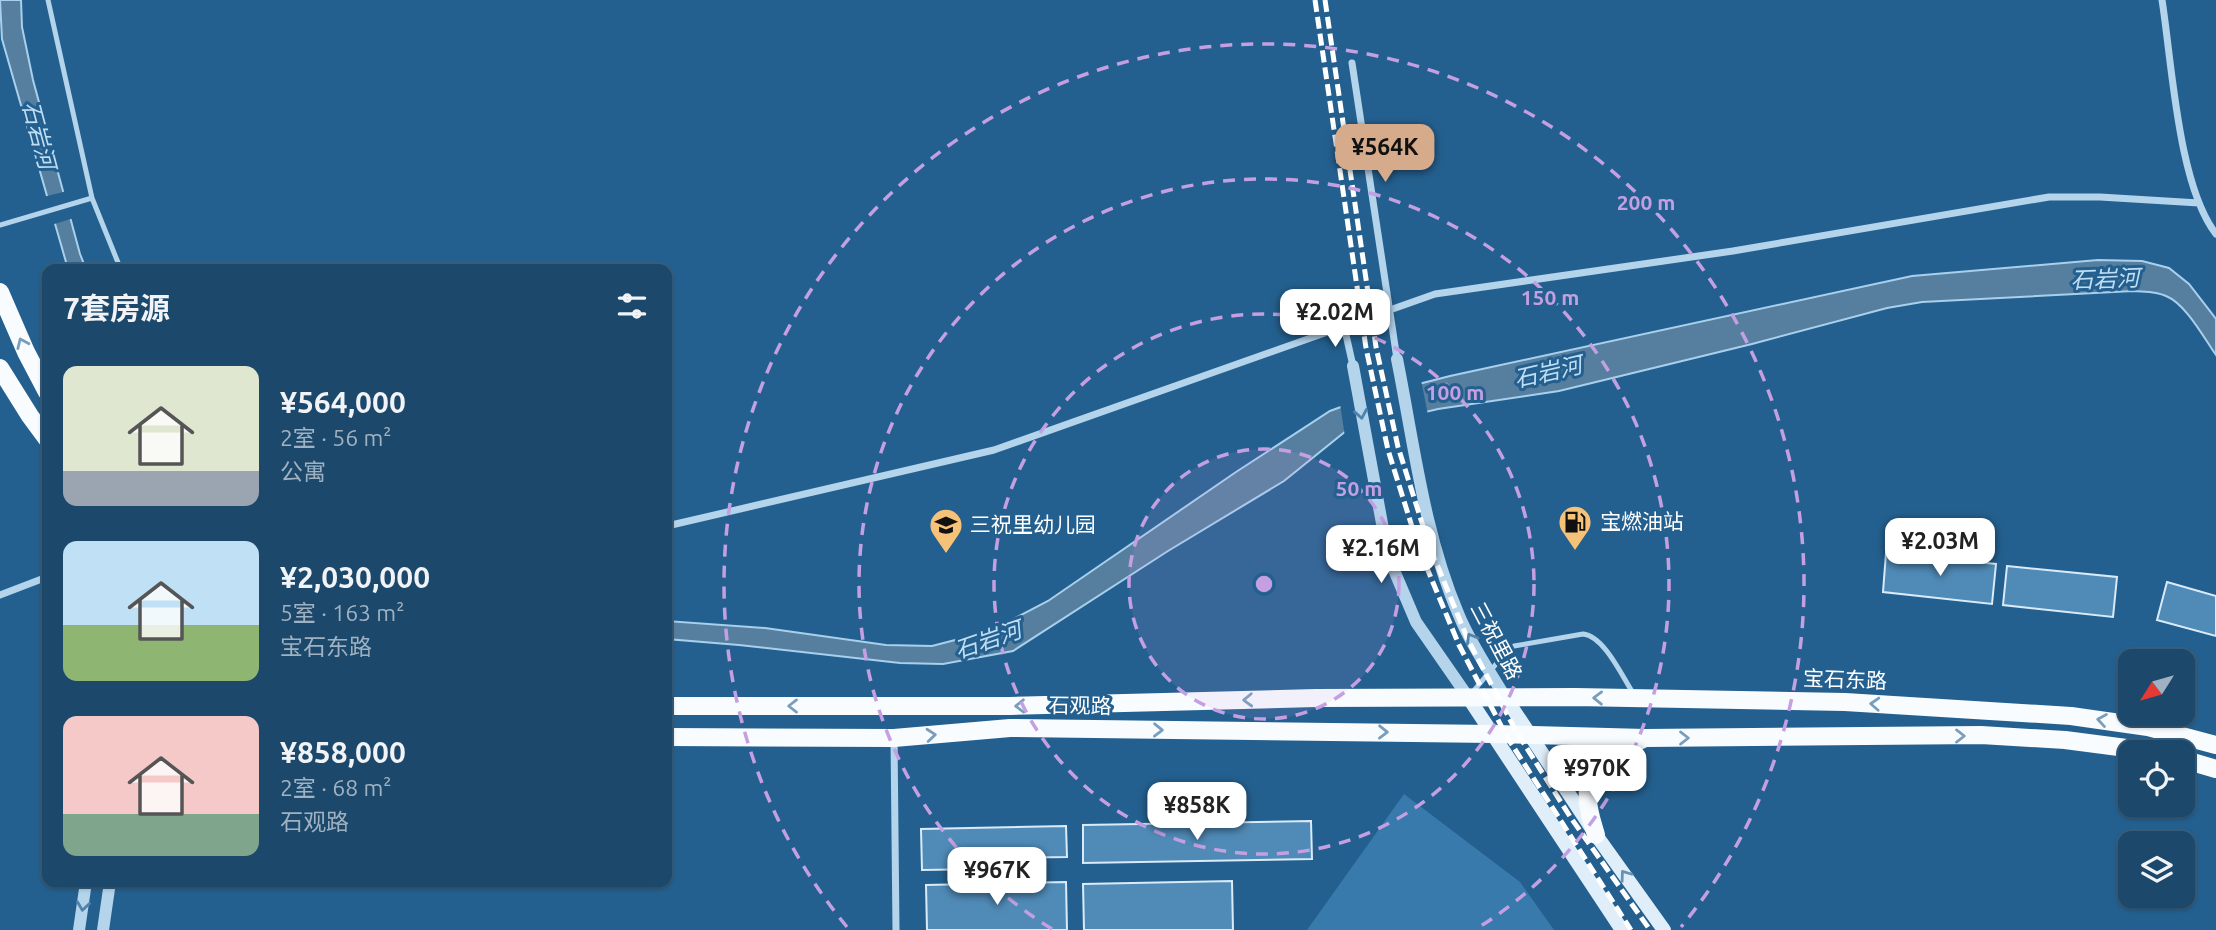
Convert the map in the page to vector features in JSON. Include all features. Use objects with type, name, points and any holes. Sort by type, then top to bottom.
[{"type":"main road","points":[[0,292],[42,382]]},
{"type":"main road","points":[[0,368],[42,432]]},
{"type":"main road","points":[[1505,697],[1596,835],[1664,930]]},
{"type":"main road","name":"石观路","points":[[672,706],[1010,706],[1316,698],[1468,698]]},
{"type":"main road","points":[[1468,698],[1622,930]]},
{"type":"main road","name":"宝石东路","points":[[1468,698],[1845,702],[2071,716],[2148,727],[2216,745]]},
{"type":"main road","name":"石观路","points":[[672,737],[894,738],[1010,728],[1493,734]]},
{"type":"main road","points":[[1493,734],[1645,738],[1981,735],[2065,740],[2118,747]]},
{"type":"main road","points":[[1596,835],[1588,804],[1588,791],[1594,777],[1619,751],[1645,738]]},
{"type":"main road","points":[[2195,763],[2216,769]]},
{"type":"street","points":[[2162,0],[2181,135],[2199,204],[2216,234]]},
{"type":"street","points":[[1352,63],[1398,359]]},
{"type":"street","points":[[672,525],[995,450],[1436,294],[1733,251],[2049,197],[2100,197],[2199,204]]},
{"type":"street","points":[[1344,326],[1388,556],[1416,622],[1468,698]]},
{"type":"street","name":"三祝里路","points":[[1398,359],[1435,546],[1446,582],[1462,624],[1505,697]]},
{"type":"street","points":[[0,595],[42,579]]},
{"type":"street","points":[[894,738],[896,930]]},
{"type":"street","points":[[79,930],[85,887]]},
{"type":"street","points":[[103,930],[109,887]]},
{"type":"lane","points":[[48,0],[92,198],[119,264]]},
{"type":"lane","points":[[0,225],[92,198]]},
{"type":"lane","points":[[1468,698],[1514,646],[1524,642],[1590,635],[1600,641],[1636,698]]},
{"type":"shaded area","points":[[1404,794],[1520,882],[1554,930],[1307,930]]},
{"type":"water","name":"石岩河","points":[[0,0],[21,0],[22,27],[33,80],[84,264],[67,264],[2,39]]},
{"type":"water","name":"石岩河","points":[[2098,260],[2142,261],[2169,268],[2189,284],[2216,319],[2216,355],[2181,306],[2154,292],[1922,302],[1887,308],[1559,391],[1438,409],[1346,431],[1284,481],[1168,551],[1013,651],[943,664],[900,663],[672,639],[672,621],[765,628],[886,645],[932,646],[990,631],[1048,601],[1330,411],[1368,397],[1450,376],[1912,276]]},
{"type":"pier","points":[[67,191],[74,218],[51,225],[43,197]]},
{"type":"pier","points":[[1421,380],[1428,415],[1345,437],[1340,404]]},
{"type":"building","points":[[1886,553],[1996,564],[1992,604],[1883,592]]},
{"type":"building","points":[[2007,566],[2117,577],[2113,617],[2003,605]]},
{"type":"building","points":[[2167,582],[2216,596],[2216,636],[2157,620]]},
{"type":"building","points":[[1311,821],[1312,859],[1083,863],[1083,825]]},
{"type":"building","points":[[1066,826],[1067,857],[986,858],[986,869],[922,870],[921,829]]},
{"type":"building","points":[[1232,881],[1233,930],[1084,930],[1083,884]]},
{"type":"building","points":[[1066,882],[1067,930],[927,930],[926,885]]},
{"type":"railway","points":[[1315,0],[1366,348],[1388,450],[1419,549],[1459,645],[1507,737],[1631,930]]},
{"type":"railway","points":[[1325,0],[1376,347],[1398,447],[1429,545],[1468,640],[1516,731],[1571,818],[1650,930]]},
{"type":"place","name":"宝燃油站","points":[[1575,552]]},
{"type":"place","name":"三祝里幼儿园","points":[[946,555]]}]
